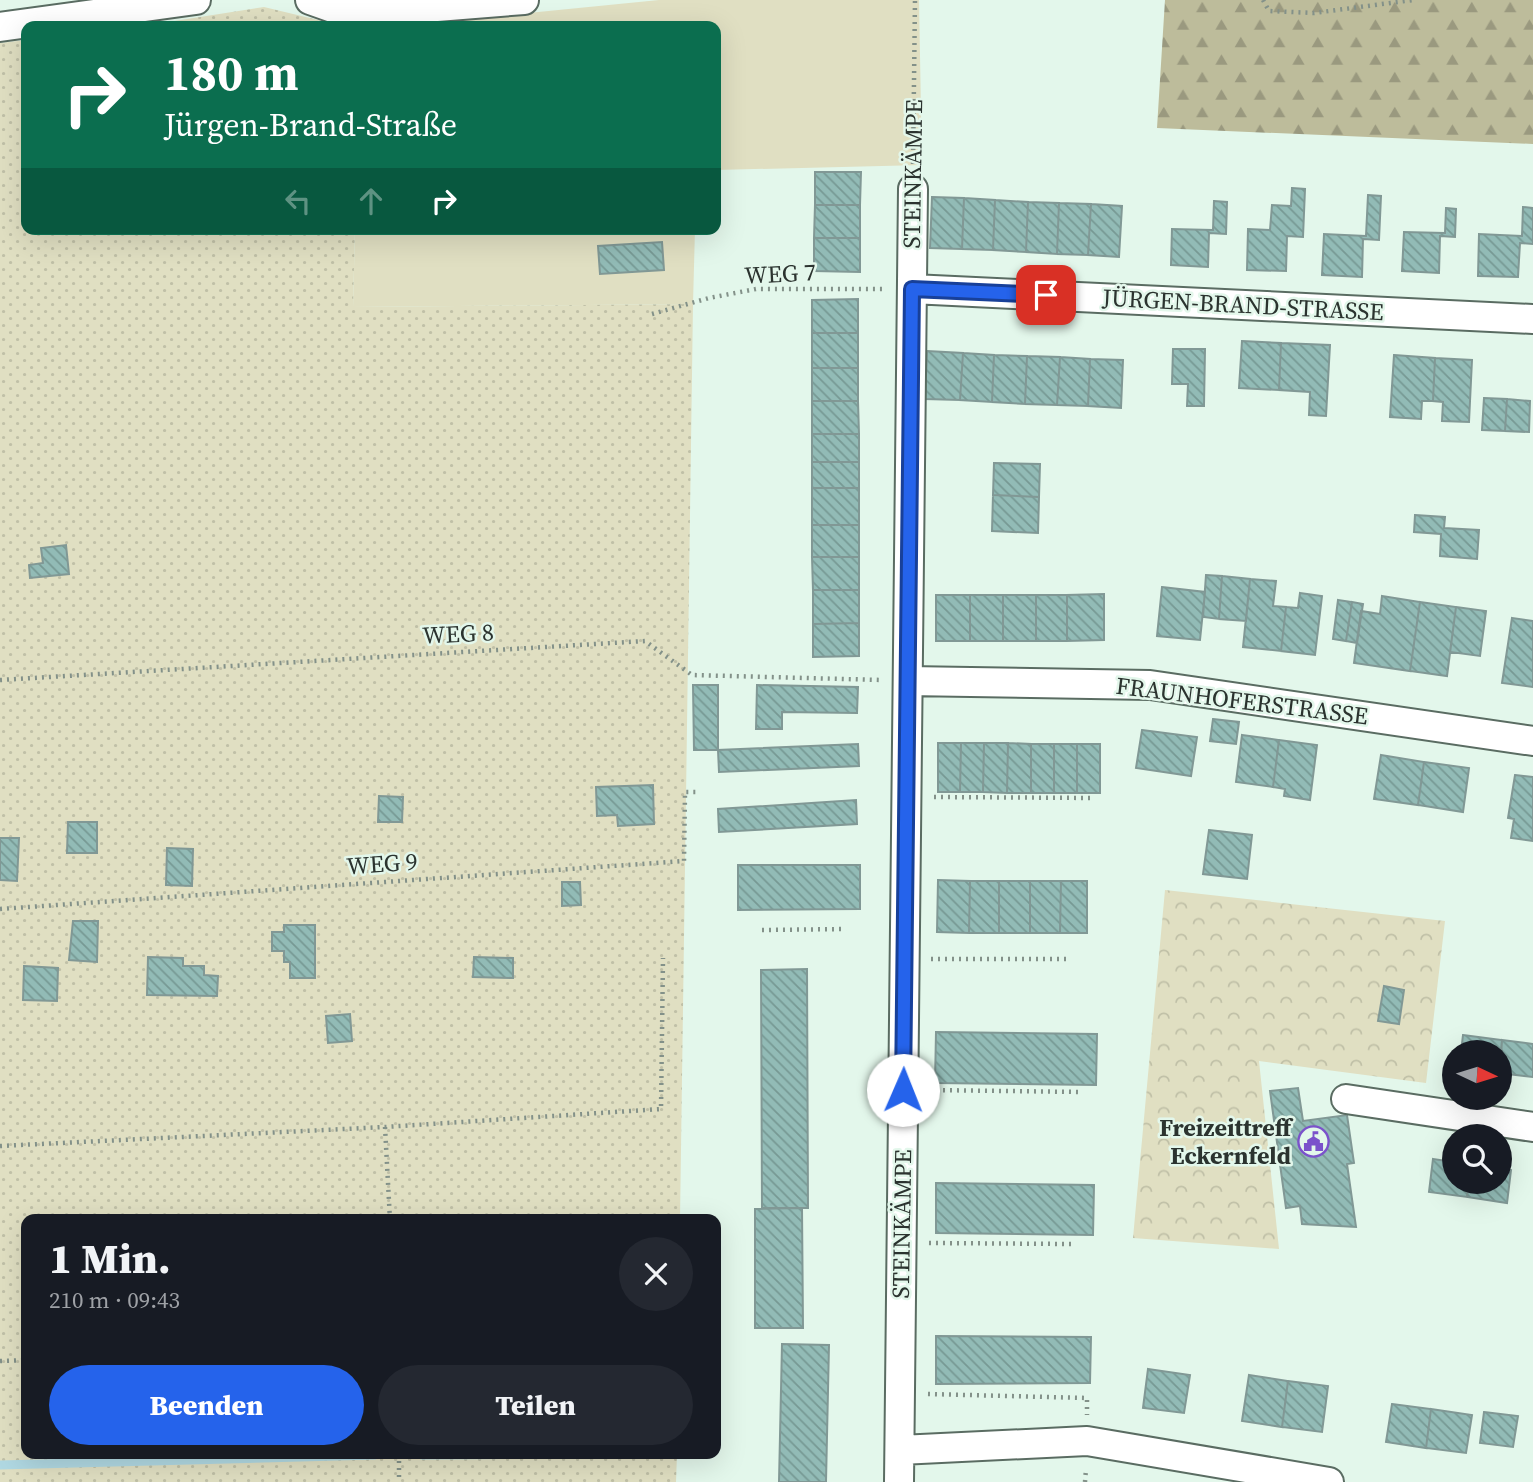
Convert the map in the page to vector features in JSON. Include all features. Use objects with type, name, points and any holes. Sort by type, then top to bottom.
[{"type":"street","points":[[36,21],[150,2],[195,0]]},
{"type":"street","points":[[310,0],[344,12],[524,0]]},
{"type":"street","points":[[0,27],[21,24]]},
{"type":"street","name":"STEINKÄMPE","points":[[899,1482],[913,189]]},
{"type":"street","name":"JÜRGEN-BRAND-STRASSE","points":[[912,289],[1533,319]]},
{"type":"street","name":"FRAUNHOFERSTRASSE","points":[[908,681],[1150,685],[1533,741]]},
{"type":"street","points":[[1346,1099],[1533,1127]]},
{"type":"street","points":[[900,1450],[1087,1441],[1329,1482]]},
{"type":"path","name":"STEINKÄMPE","points":[[913,189],[915,0]]},
{"type":"path","points":[[1263,0],[1269,11],[1314,13],[1413,0]]},
{"type":"path","name":"WEG 7","points":[[652,314],[709,298],[755,289],[912,289]]},
{"type":"path","name":"WEG 8","points":[[0,680],[645,641],[692,675],[908,681]]},
{"type":"path","name":"WEG 9","points":[[0,909],[684,861],[685,792],[698,792]]},
{"type":"path","points":[[906,797],[1094,799]]},
{"type":"path","points":[[762,930],[846,929]]},
{"type":"path","points":[[0,1146],[385,1127],[661,1109],[663,958]]},
{"type":"path","points":[[905,959],[1070,959]]},
{"type":"path","points":[[903,1090],[1082,1092]]},
{"type":"path","points":[[385,1127],[390,1214]]},
{"type":"path","points":[[902,1243],[1072,1244]]},
{"type":"path","points":[[0,1360],[21,1360]]},
{"type":"path","points":[[900,1393],[1087,1398],[1087,1441]]},
{"type":"path","points":[[399,1459],[399,1482]]},
{"type":"green space","points":[[659,0],[919,0],[922,165],[721,170],[721,21],[448,21]]},
{"type":"green space","points":[[1165,0],[1533,0],[1533,144],[1157,128]]},
{"type":"green space","points":[[264,7],[322,21],[175,21]]},
{"type":"green space","points":[[21,41],[21,235],[355,235],[353,307],[693,304],[680,1214],[21,1214],[21,1459],[677,1459],[676,1482],[0,1482],[0,43]]},
{"type":"green space","points":[[355,235],[695,235],[693,304],[353,307]]},
{"type":"green space","points":[[1165,890],[1445,921],[1426,1083],[1259,1061],[1279,1249],[1133,1238]]},
{"type":"building","points":[[815,172],[861,172],[860,205],[815,205]]},
{"type":"building","points":[[1292,188],[1305,189],[1303,237],[1287,236],[1286,271],[1247,270],[1248,229],[1270,230],[1272,205],[1291,206]]},
{"type":"building","points":[[1368,195],[1381,196],[1379,240],[1363,239],[1362,277],[1322,275],[1324,234],[1366,236]]},
{"type":"building","points":[[932,197],[964,198],[962,249],[930,248]]},
{"type":"building","points":[[964,198],[995,200],[993,250],[962,249]]},
{"type":"building","points":[[995,200],[1028,202],[1026,252],[993,250]]},
{"type":"building","points":[[1214,201],[1227,202],[1226,234],[1209,233],[1208,267],[1171,265],[1172,229],[1213,230]]},
{"type":"building","points":[[1028,202],[1059,203],[1057,254],[1026,252]]},
{"type":"building","points":[[1059,203],[1091,204],[1088,255],[1057,254]]},
{"type":"building","points":[[1091,204],[1122,206],[1119,257],[1088,255]]},
{"type":"building","points":[[815,205],[860,205],[860,238],[814,238]]},
{"type":"building","points":[[1523,207],[1533,208],[1533,244],[1520,243],[1518,277],[1478,276],[1479,234],[1522,236]]},
{"type":"building","points":[[1446,208],[1456,209],[1455,237],[1440,236],[1439,273],[1402,271],[1404,232],[1445,233]]},
{"type":"building","points":[[814,238],[860,238],[860,272],[814,271]]},
{"type":"building","points":[[662,242],[664,270],[600,274],[598,246]]},
{"type":"building","points":[[858,299],[858,333],[812,333],[812,300]]},
{"type":"building","points":[[812,333],[858,333],[858,368],[812,368]]},
{"type":"building","points":[[1242,341],[1281,343],[1279,390],[1239,388]]},
{"type":"building","points":[[1281,343],[1330,345],[1326,416],[1309,415],[1310,392],[1279,390]]},
{"type":"building","points":[[1173,349],[1205,349],[1204,406],[1187,406],[1188,384],[1172,384]]},
{"type":"building","points":[[927,351],[963,353],[960,400],[925,399]]},
{"type":"building","points":[[963,353],[994,355],[992,402],[960,400]]},
{"type":"building","points":[[994,355],[1027,356],[1025,404],[992,402]]},
{"type":"building","points":[[1394,355],[1435,358],[1433,401],[1422,401],[1421,419],[1390,417]]},
{"type":"building","points":[[1027,356],[1060,357],[1057,405],[1025,404]]},
{"type":"building","points":[[1060,357],[1090,359],[1088,406],[1057,405]]},
{"type":"building","points":[[1435,358],[1472,360],[1469,422],[1442,421],[1443,402],[1433,401]]},
{"type":"building","points":[[1090,359],[1123,360],[1121,408],[1088,406]]},
{"type":"building","points":[[812,368],[858,368],[858,401],[812,401]]},
{"type":"building","points":[[1484,398],[1507,399],[1505,431],[1482,430]]},
{"type":"building","points":[[1507,399],[1530,401],[1529,432],[1505,431]]},
{"type":"building","points":[[812,401],[858,401],[859,434],[812,434]]},
{"type":"building","points":[[812,434],[859,434],[859,462],[812,462]]},
{"type":"building","points":[[812,462],[859,462],[859,488],[812,488]]},
{"type":"building","points":[[994,463],[1040,464],[1039,497],[993,495]]},
{"type":"building","points":[[812,488],[859,488],[859,525],[812,525]]},
{"type":"building","points":[[993,495],[1039,497],[1038,533],[992,531]]},
{"type":"building","points":[[1415,515],[1445,517],[1444,528],[1479,530],[1477,559],[1440,556],[1441,534],[1414,532]]},
{"type":"building","points":[[812,525],[859,525],[859,557],[812,557]]},
{"type":"building","points":[[66,545],[69,574],[30,578],[29,565],[43,563],[41,548]]},
{"type":"building","points":[[812,557],[859,557],[859,590],[813,590]]},
{"type":"building","points":[[1206,575],[1222,576],[1219,619],[1203,617]]},
{"type":"building","points":[[1222,576],[1250,579],[1246,621],[1219,619]]},
{"type":"building","points":[[1250,579],[1276,581],[1273,606],[1286,607],[1281,651],[1243,647]]},
{"type":"building","points":[[1162,587],[1205,592],[1200,640],[1157,636]]},
{"type":"building","points":[[813,590],[859,590],[859,623],[813,624]]},
{"type":"building","points":[[1300,593],[1322,596],[1315,655],[1281,651],[1286,607],[1298,608]]},
{"type":"building","points":[[1104,594],[1104,640],[1067,641],[1067,595]]},
{"type":"building","points":[[936,595],[970,595],[970,641],[936,641]]},
{"type":"building","points":[[970,595],[1003,595],[1003,641],[970,641]]},
{"type":"building","points":[[1003,595],[1036,595],[1036,641],[1003,641]]},
{"type":"building","points":[[1036,595],[1067,595],[1067,641],[1036,641]]},
{"type":"building","points":[[1382,596],[1420,602],[1410,671],[1354,663],[1361,611],[1380,614]]},
{"type":"building","points":[[1338,600],[1352,602],[1346,641],[1333,639]]},
{"type":"building","points":[[1352,602],[1363,604],[1357,643],[1346,641]]},
{"type":"building","points":[[1420,602],[1456,607],[1447,676],[1410,671]]},
{"type":"building","points":[[1456,607],[1486,611],[1480,656],[1450,652]]},
{"type":"building","points":[[1512,618],[1533,621],[1533,687],[1502,683]]},
{"type":"building","points":[[859,623],[859,656],[813,657],[813,624]]},
{"type":"building","points":[[693,685],[718,685],[718,750],[694,750]]},
{"type":"building","points":[[757,685],[858,687],[857,713],[782,712],[782,729],[756,729]]},
{"type":"building","points":[[1213,719],[1239,722],[1236,744],[1210,741]]},
{"type":"building","points":[[1142,730],[1197,737],[1191,776],[1136,768]]},
{"type":"building","points":[[1242,735],[1279,740],[1273,787],[1236,782]]},
{"type":"building","points":[[1279,740],[1317,745],[1310,800],[1284,796],[1285,789],[1273,787]]},
{"type":"building","points":[[938,743],[961,743],[960,792],[938,792]]},
{"type":"building","points":[[961,743],[984,743],[983,792],[960,792]]},
{"type":"building","points":[[984,743],[1008,743],[1007,793],[983,792]]},
{"type":"building","points":[[1008,743],[1031,744],[1031,793],[1007,793]]},
{"type":"building","points":[[858,744],[859,766],[719,772],[718,750]]},
{"type":"building","points":[[1031,744],[1054,744],[1054,793],[1031,793]]},
{"type":"building","points":[[1054,744],[1077,744],[1077,793],[1054,793]]},
{"type":"building","points":[[1077,744],[1100,744],[1100,793],[1077,793]]},
{"type":"building","points":[[1381,755],[1424,762],[1418,805],[1374,799]]},
{"type":"building","points":[[1424,762],[1469,768],[1463,812],[1418,805]]},
{"type":"building","points":[[1515,775],[1533,777],[1533,841],[1511,838],[1514,819],[1508,818]]},
{"type":"building","points":[[653,785],[654,824],[618,826],[617,815],[597,816],[596,787]]},
{"type":"building","points":[[379,796],[403,797],[402,822],[378,822]]},
{"type":"building","points":[[856,800],[857,824],[719,832],[718,809]]},
{"type":"building","points":[[68,822],[97,822],[97,853],[67,853]]},
{"type":"building","points":[[1209,830],[1252,835],[1247,879],[1203,874]]},
{"type":"building","points":[[0,838],[19,838],[17,881],[0,880]]},
{"type":"building","points":[[167,848],[193,849],[192,886],[166,885]]},
{"type":"building","points":[[738,865],[860,865],[860,909],[738,910]]},
{"type":"building","points":[[938,880],[970,881],[969,933],[937,932]]},
{"type":"building","points":[[970,881],[999,881],[999,933],[969,933]]},
{"type":"building","points":[[999,881],[1030,881],[1030,933],[999,933]]},
{"type":"building","points":[[1030,881],[1061,881],[1060,933],[1030,933]]},
{"type":"building","points":[[1061,881],[1087,881],[1087,933],[1060,933]]},
{"type":"building","points":[[562,882],[580,882],[581,905],[562,906]]},
{"type":"building","points":[[73,921],[98,921],[97,962],[69,960]]},
{"type":"building","points":[[284,925],[315,925],[315,978],[290,978],[290,962],[284,962],[284,951],[272,951],[272,932],[284,932]]},
{"type":"building","points":[[148,957],[183,958],[183,966],[204,966],[204,975],[218,976],[217,996],[147,995]]},
{"type":"building","points":[[474,957],[513,958],[513,978],[473,977]]},
{"type":"building","points":[[24,966],[58,968],[57,1001],[23,1000]]},
{"type":"building","points":[[807,969],[808,1208],[762,1208],[761,970]]},
{"type":"building","points":[[1384,986],[1404,990],[1399,1024],[1378,1021]]},
{"type":"building","points":[[350,1014],[352,1041],[328,1043],[326,1016]]},
{"type":"building","points":[[936,1032],[1097,1034],[1096,1085],[935,1083]]},
{"type":"building","points":[[1463,1035],[1502,1040],[1462,1040]]},
{"type":"building","points":[[1512,1041],[1533,1044],[1533,1077],[1512,1074]]},
{"type":"building","name":"Freizeittreff Eckernfeld","points":[[1298,1088],[1303,1121],[1347,1115],[1354,1163],[1347,1164],[1356,1227],[1302,1224],[1300,1206],[1286,1208],[1270,1091]]},
{"type":"building","points":[[1433,1159],[1442,1160],[1442,1194],[1429,1192]]},
{"type":"building","points":[[936,1183],[1094,1185],[1093,1235],[936,1233]]},
{"type":"building","points":[[1444,1194],[1467,1194],[1467,1197]]},
{"type":"building","points":[[1467,1194],[1508,1194],[1507,1203],[1467,1197]]},
{"type":"building","points":[[802,1208],[803,1328],[755,1328],[755,1209]]},
{"type":"building","points":[[936,1336],[1091,1337],[1090,1383],[936,1384]]},
{"type":"building","points":[[782,1344],[829,1345],[826,1482],[779,1482]]},
{"type":"building","points":[[1148,1369],[1190,1375],[1184,1413],[1143,1408]]},
{"type":"building","points":[[1249,1375],[1288,1381],[1282,1427],[1242,1421]]},
{"type":"building","points":[[1288,1381],[1328,1386],[1322,1432],[1282,1427]]},
{"type":"building","points":[[1392,1404],[1431,1409],[1426,1448],[1386,1442]]},
{"type":"building","points":[[1431,1409],[1472,1415],[1466,1453],[1426,1448]]},
{"type":"building","points":[[1484,1412],[1518,1416],[1513,1447],[1480,1443]]},
{"type":"waterway","points":[[0,1465],[225,1459]]},
{"type":"place","name":"Freizeittreff Eckernfeld","points":[[1314,1142]]},
{"type":"route","points":[[903,1090],[912,289],[1046,295]]}]
